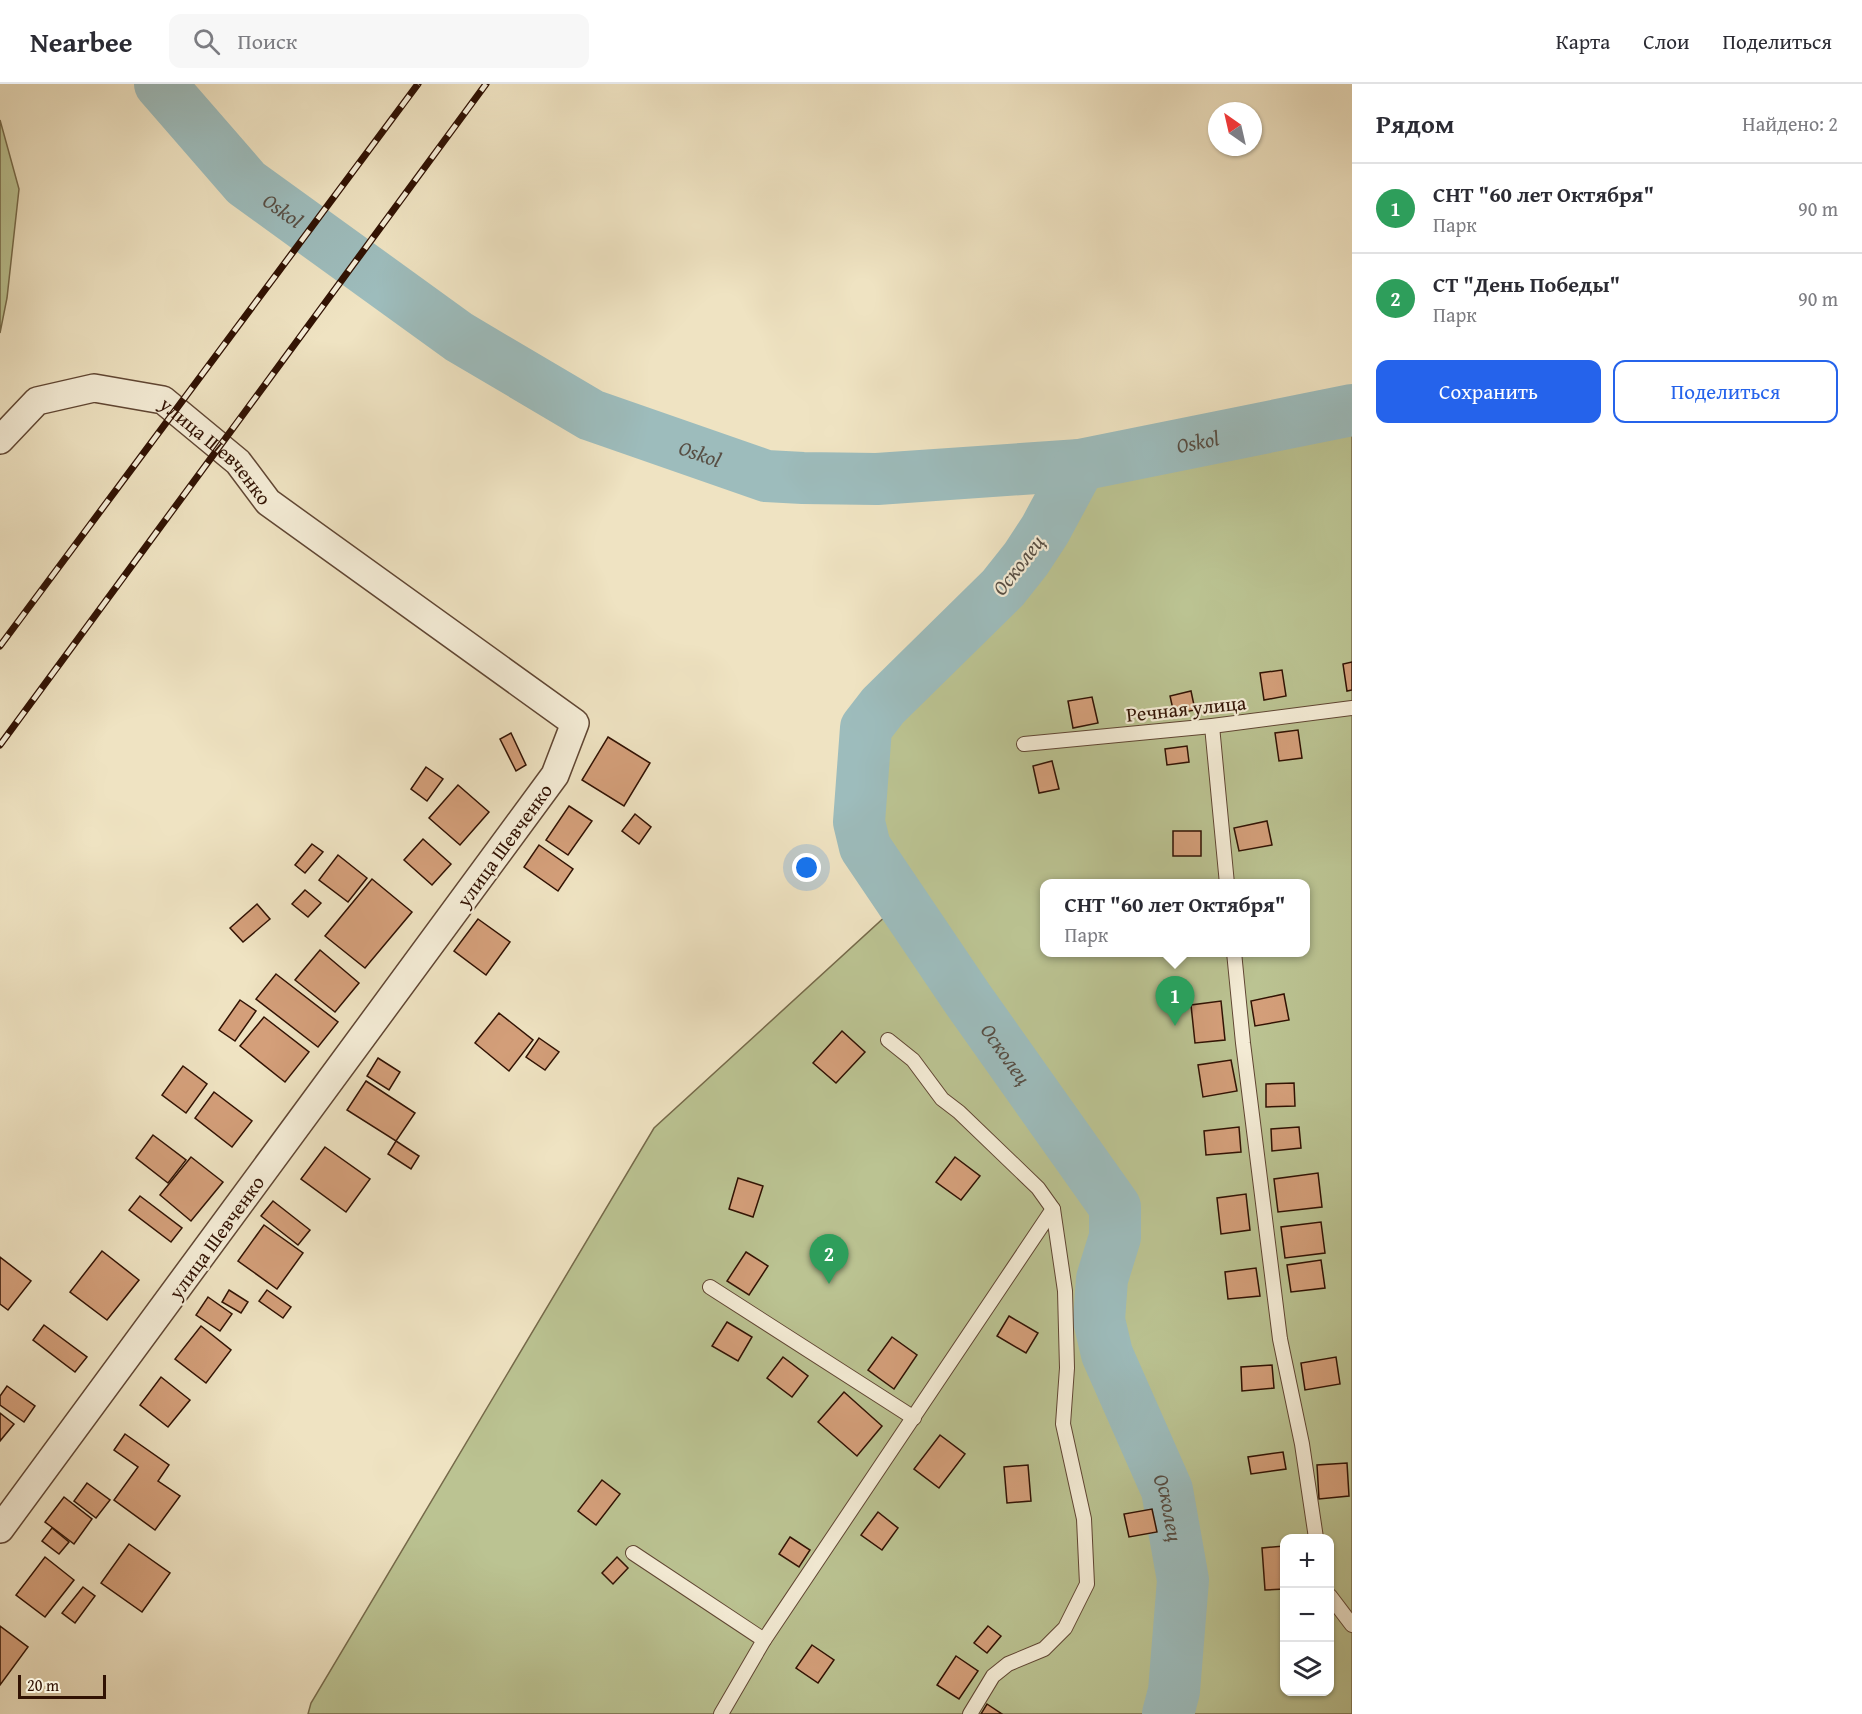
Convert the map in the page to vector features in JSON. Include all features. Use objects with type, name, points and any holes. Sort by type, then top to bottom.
[{"type":"street","name":"улица Шевченко","points":[[0,440],[37,401],[94,388],[163,400],[238,462],[268,502],[574,723],[555,775],[0,1529]]},
{"type":"lane","name":"Речная улица","points":[[1024,744],[1212,726],[1352,708]]},
{"type":"lane","points":[[1212,726],[1227,879]]},
{"type":"lane","points":[[1234,957],[1280,1339],[1302,1444],[1315,1534]]},
{"type":"lane","points":[[888,1040],[913,1060],[942,1099],[1038,1188],[1053,1209],[1065,1291],[1067,1368],[1063,1424],[1084,1519],[1087,1584],[1065,1628],[1044,1649],[1008,1664],[993,1676],[970,1714]]},
{"type":"lane","points":[[721,1714],[764,1640],[1053,1209]]},
{"type":"lane","points":[[710,1287],[914,1418]]},
{"type":"lane","points":[[633,1553],[764,1640]]},
{"type":"lane","points":[[1334,1602],[1352,1625]]},
{"type":"green space","points":[[0,120],[19,189],[7,298],[0,333]]},
{"type":"green space","points":[[1352,418],[1352,1714],[1177,1714],[1187,1657],[1192,1574],[1176,1485],[1116,1348],[1110,1281],[1125,1207],[870,845],[866,797],[871,732],[1032,562],[1052,531],[1082,474]]},
{"type":"green space","points":[[899,904],[1109,1209],[1110,1235],[1103,1258],[1093,1311],[1099,1355],[1160,1489],[1177,1579],[1172,1661],[1160,1714],[308,1714],[311,1703],[654,1128]]},
{"type":"building","points":[[1352,662],[1352,690],[1347,691],[1343,664]]},
{"type":"building","points":[[1282,670],[1286,696],[1264,700],[1260,673]]},
{"type":"building","points":[[1191,691],[1195,710],[1174,714],[1170,696]]},
{"type":"building","points":[[1092,697],[1098,723],[1073,728],[1068,701]]},
{"type":"building","points":[[1298,730],[1302,758],[1279,761],[1275,733]]},
{"type":"building","points":[[511,733],[526,765],[516,771],[500,739]]},
{"type":"building","points":[[608,737],[650,763],[624,806],[582,780]]},
{"type":"building","points":[[1187,746],[1189,762],[1167,765],[1165,749]]},
{"type":"building","points":[[1052,761],[1059,789],[1039,793],[1033,766]]},
{"type":"building","points":[[426,767],[443,779],[427,801],[411,789]]},
{"type":"building","points":[[458,785],[489,812],[460,845],[429,818]]},
{"type":"building","points":[[569,806],[592,821],[568,855],[546,840]]},
{"type":"building","points":[[635,814],[651,827],[639,844],[622,831]]},
{"type":"building","points":[[1267,821],[1272,845],[1239,851],[1234,828]]},
{"type":"building","points":[[1173,831],[1201,831],[1201,856],[1173,856]]},
{"type":"building","points":[[423,839],[451,864],[432,885],[404,860]]},
{"type":"building","points":[[312,844],[323,852],[305,873],[295,865]]},
{"type":"building","points":[[539,845],[573,869],[558,891],[524,867]]},
{"type":"building","points":[[338,855],[367,878],[348,902],[319,880]]},
{"type":"building","points":[[372,879],[412,912],[365,968],[325,936]]},
{"type":"building","points":[[305,890],[321,903],[308,917],[292,904]]},
{"type":"building","points":[[257,904],[270,919],[243,942],[230,928]]},
{"type":"building","points":[[478,919],[510,942],[486,975],[454,951]]},
{"type":"building","points":[[320,950],[359,983],[335,1012],[295,980]]},
{"type":"building","points":[[276,974],[338,1022],[318,1047],[256,999]]},
{"type":"building","points":[[1284,994],[1289,1020],[1255,1026],[1251,1001]]},
{"type":"building","points":[[240,1000],[256,1011],[235,1041],[219,1030]]},
{"type":"building","points":[[1221,1001],[1225,1040],[1195,1043],[1191,1005]]},
{"type":"building","points":[[499,1013],[533,1040],[509,1071],[475,1043]]},
{"type":"building","points":[[264,1017],[309,1052],[285,1082],[240,1046]]},
{"type":"building","points":[[842,1031],[865,1052],[836,1083],[813,1063]]},
{"type":"building","points":[[539,1038],[559,1052],[545,1070],[526,1057]]},
{"type":"building","points":[[378,1058],[400,1072],[389,1090],[367,1076]]},
{"type":"building","points":[[1231,1060],[1237,1091],[1203,1097],[1198,1065]]},
{"type":"building","points":[[183,1066],[207,1084],[186,1113],[162,1095]]},
{"type":"building","points":[[366,1081],[415,1113],[396,1141],[347,1110]]},
{"type":"building","points":[[1294,1083],[1295,1106],[1266,1107],[1266,1084]]},
{"type":"building","points":[[214,1092],[252,1121],[232,1147],[195,1118]]},
{"type":"building","points":[[1239,1127],[1241,1152],[1206,1155],[1204,1131]]},
{"type":"building","points":[[1299,1127],[1301,1148],[1272,1151],[1271,1129]]},
{"type":"building","points":[[153,1135],[186,1160],[168,1183],[136,1158]]},
{"type":"building","points":[[396,1141],[419,1156],[411,1169],[388,1154]]},
{"type":"building","points":[[325,1147],[370,1179],[346,1212],[301,1179]]},
{"type":"building","points":[[191,1157],[223,1182],[191,1221],[160,1195]]},
{"type":"building","points":[[955,1157],[980,1176],[961,1200],[936,1182]]},
{"type":"building","points":[[1318,1173],[1322,1207],[1278,1212],[1274,1179]]},
{"type":"building","points":[[738,1178],[763,1186],[753,1217],[729,1209]]},
{"type":"building","points":[[1246,1194],[1250,1230],[1221,1234],[1217,1198]]},
{"type":"building","points":[[140,1196],[182,1228],[171,1242],[129,1210]]},
{"type":"building","points":[[273,1201],[310,1230],[298,1245],[261,1216]]},
{"type":"building","points":[[1321,1222],[1325,1253],[1285,1258],[1281,1227]]},
{"type":"building","points":[[264,1225],[303,1253],[277,1289],[238,1261]]},
{"type":"building","points":[[102,1251],[139,1280],[107,1320],[70,1292]]},
{"type":"building","points":[[746,1252],[768,1266],[749,1295],[727,1281]]},
{"type":"building","points":[[0,1257],[31,1281],[8,1310],[0,1304]]},
{"type":"building","points":[[1321,1260],[1325,1288],[1291,1292],[1287,1265]]},
{"type":"building","points":[[1256,1268],[1260,1296],[1228,1299],[1225,1272]]},
{"type":"building","points":[[229,1290],[248,1302],[241,1313],[222,1302]]},
{"type":"building","points":[[267,1290],[291,1307],[283,1318],[259,1301]]},
{"type":"building","points":[[208,1297],[232,1314],[220,1331],[196,1315]]},
{"type":"building","points":[[1009,1316],[1038,1333],[1026,1353],[997,1336]]},
{"type":"building","points":[[727,1322],[752,1337],[738,1361],[712,1346]]},
{"type":"building","points":[[44,1325],[87,1357],[75,1372],[33,1340]]},
{"type":"building","points":[[201,1326],[231,1350],[206,1383],[175,1359]]},
{"type":"building","points":[[892,1337],[917,1355],[894,1389],[868,1370]]},
{"type":"building","points":[[783,1357],[808,1376],[792,1397],[767,1378]]},
{"type":"building","points":[[1336,1357],[1340,1384],[1305,1390],[1301,1363]]},
{"type":"building","points":[[1272,1365],[1274,1388],[1242,1391],[1241,1367]]},
{"type":"building","points":[[161,1377],[190,1400],[168,1427],[140,1405]]},
{"type":"building","points":[[7,1386],[35,1406],[24,1422],[0,1405],[0,1396]]},
{"type":"building","points":[[844,1392],[882,1426],[857,1456],[818,1422]]},
{"type":"building","points":[[0,1413],[14,1424],[0,1441]]},
{"type":"building","points":[[125,1434],[169,1465],[158,1481],[180,1496],[155,1530],[114,1500],[138,1467],[114,1450]]},
{"type":"building","points":[[940,1435],[965,1454],[939,1488],[914,1469]]},
{"type":"building","points":[[1283,1452],[1286,1469],[1251,1474],[1248,1457]]},
{"type":"building","points":[[1347,1463],[1349,1496],[1319,1499],[1317,1465]]},
{"type":"building","points":[[1028,1465],[1031,1501],[1007,1503],[1004,1467]]},
{"type":"building","points":[[602,1480],[620,1494],[596,1525],[578,1511]]},
{"type":"building","points":[[87,1483],[110,1500],[96,1518],[74,1501]]},
{"type":"building","points":[[64,1497],[92,1519],[74,1544],[45,1522]]},
{"type":"building","points":[[1152,1509],[1157,1532],[1129,1537],[1124,1514]]},
{"type":"building","points":[[878,1512],[898,1528],[882,1550],[861,1535]]},
{"type":"building","points":[[52,1528],[69,1542],[59,1554],[42,1541]]},
{"type":"building","points":[[790,1537],[810,1550],[799,1567],[779,1554]]},
{"type":"building","points":[[129,1544],[170,1573],[142,1612],[101,1583]]},
{"type":"building","points":[[1280,1546],[1280,1589],[1265,1590],[1262,1548]]},
{"type":"building","points":[[45,1557],[74,1580],[45,1617],[16,1595]]},
{"type":"building","points":[[617,1557],[628,1568],[613,1584],[602,1573]]},
{"type":"building","points":[[83,1587],[95,1596],[75,1623],[62,1613]]},
{"type":"building","points":[[0,1626],[28,1647],[0,1685]]},
{"type":"building","points":[[988,1626],[1001,1636],[987,1653],[974,1643]]},
{"type":"building","points":[[812,1645],[834,1660],[818,1683],[796,1668]]},
{"type":"building","points":[[956,1656],[978,1671],[959,1699],[937,1685]]},
{"type":"building","points":[[987,1704],[1002,1714],[981,1714]]},
{"type":"waterway","name":"Oskol","points":[[160,84],[246,183],[459,337],[591,415],[766,476],[877,479],[1080,465],[1352,410]]},
{"type":"waterway","name":"Осколец","points":[[1080,465],[1045,530],[1003,588],[883,706],[866,728],[859,822],[865,847],[967,998],[1115,1207],[1115,1237],[1102,1279],[1099,1320],[1107,1354],[1167,1490],[1183,1580],[1174,1691],[1168,1714]]},
{"type":"railway","points":[[0,646],[418,84]]},
{"type":"railway","points":[[0,745],[486,84]]},
{"type":"place","name":"СНТ \"60 лет Октября\"","points":[[1175,1026]]},
{"type":"place","name":"СТ \"День Победы\"","points":[[829,1284]]}]
